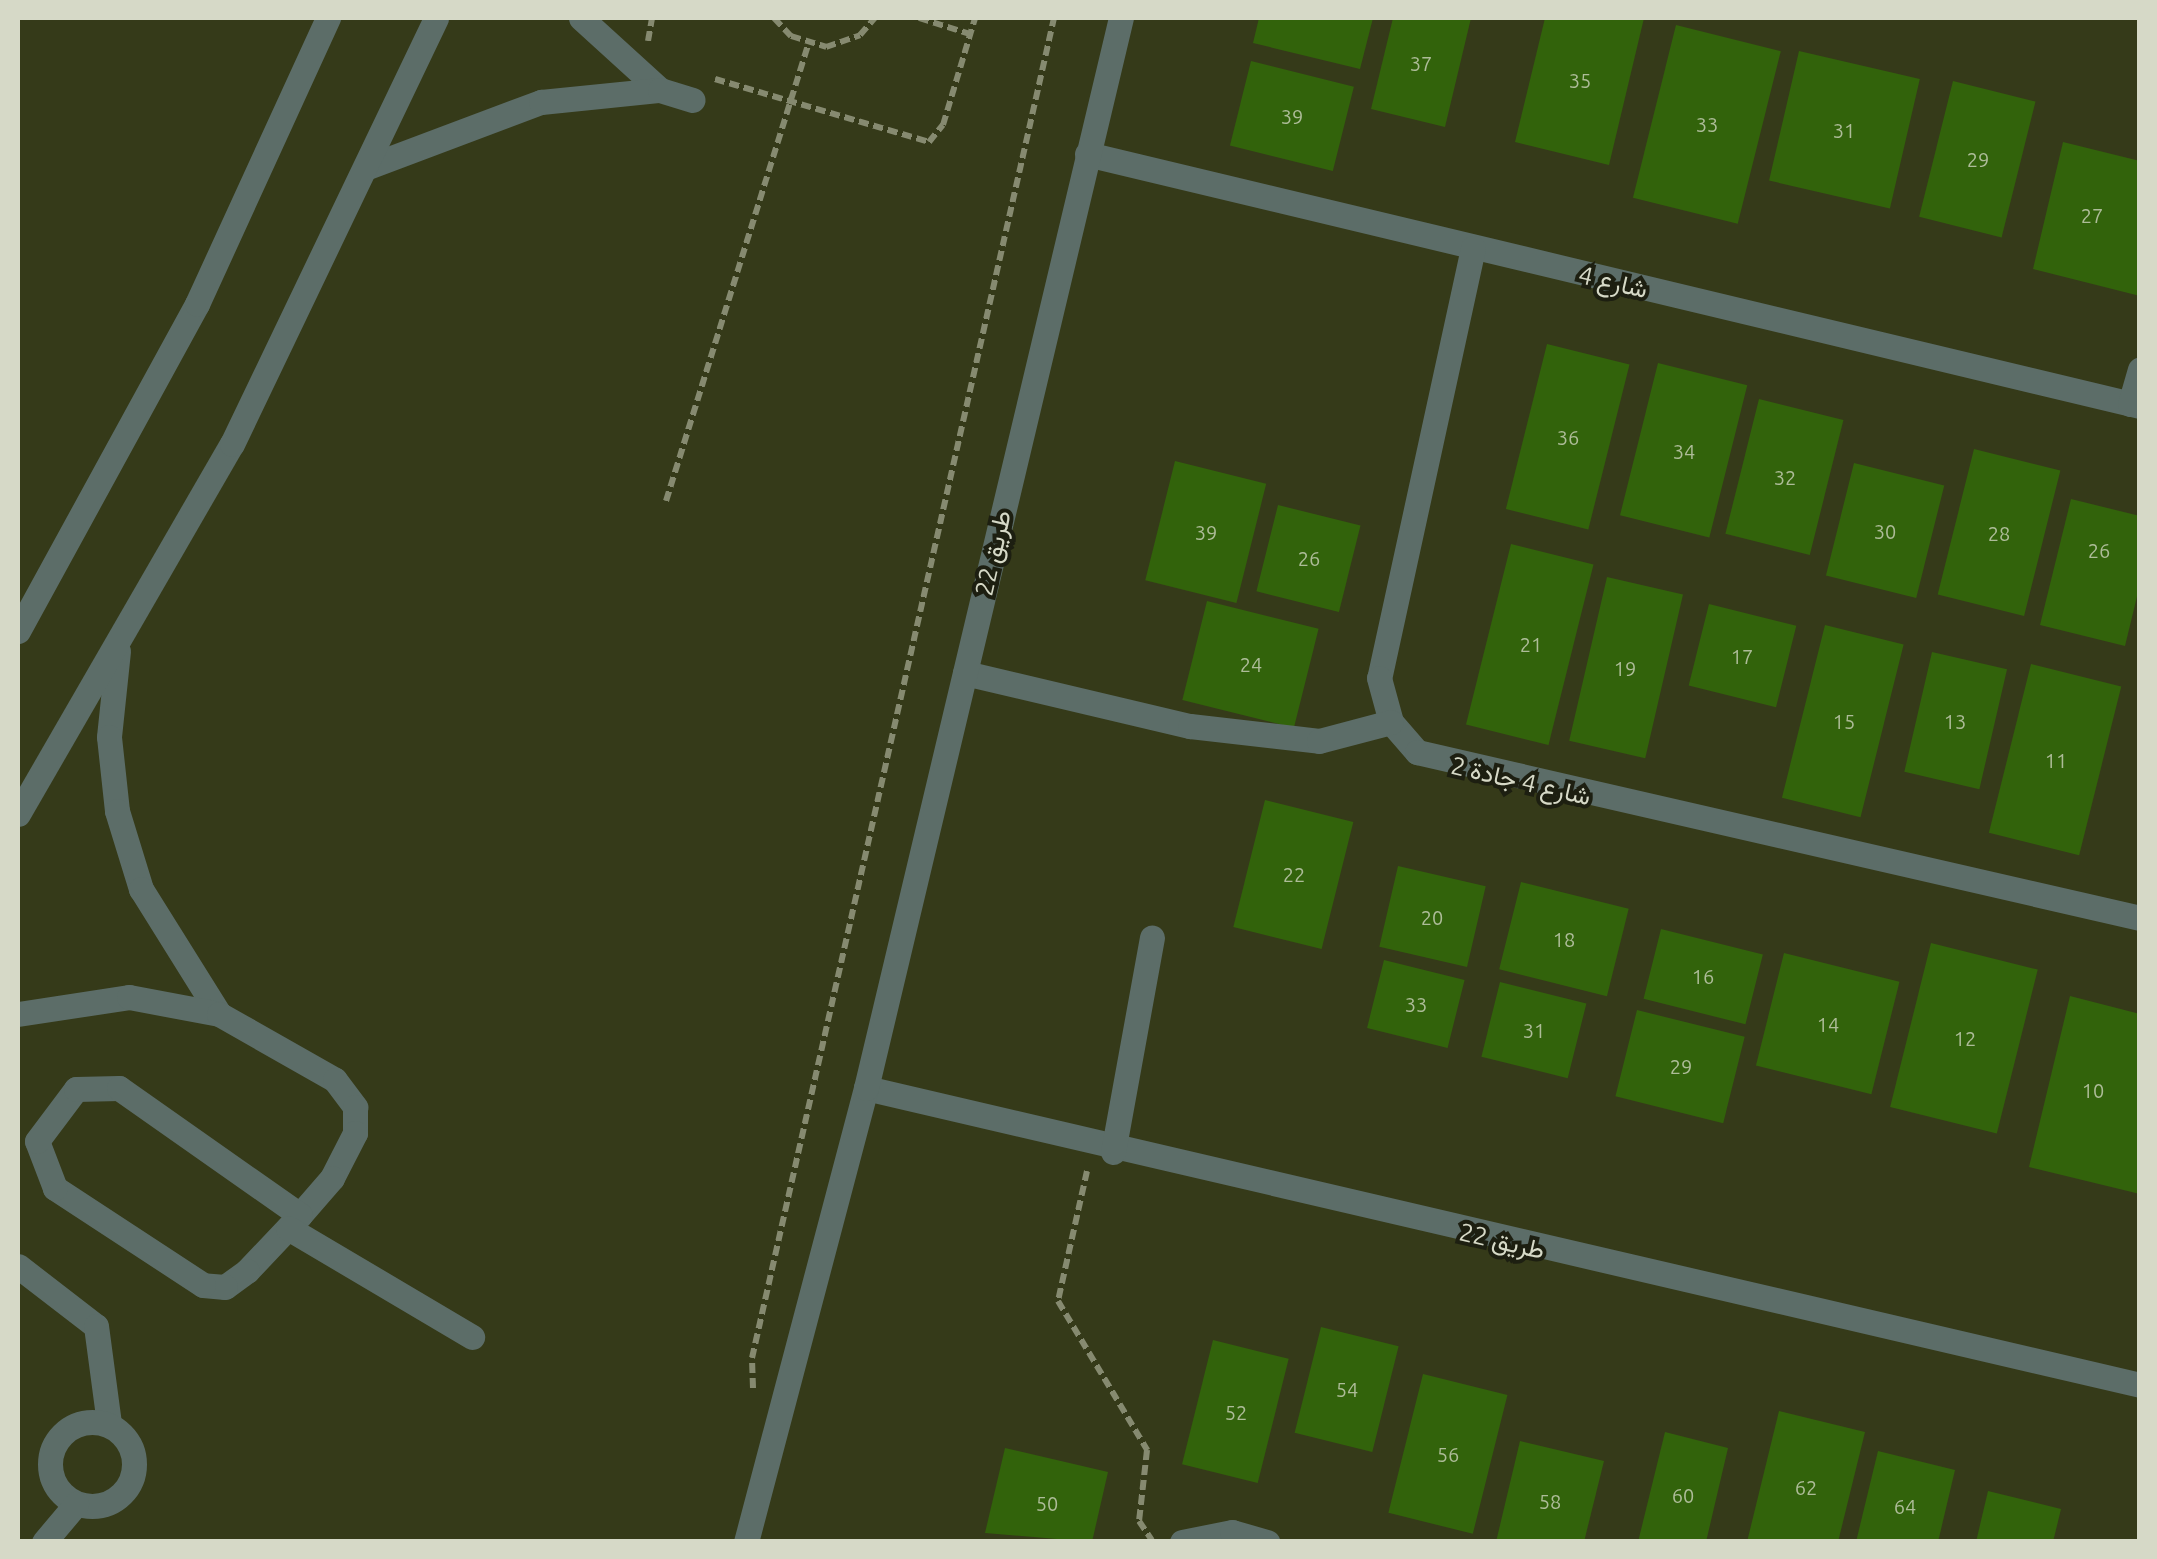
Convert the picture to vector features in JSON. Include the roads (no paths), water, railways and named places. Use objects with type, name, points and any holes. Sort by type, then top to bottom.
[{"type":"street","points":[[18,631],[197,304],[328,18]]},
{"type":"street","points":[[18,814],[232,444],[436,18]]},
{"type":"street","points":[[581,18],[660,90]]},
{"type":"street","name":"طريق 22","points":[[746,1542],[866,1088],[1121,18]]},
{"type":"street","points":[[365,168],[540,102],[694,86]]},
{"type":"street","name":"شارع 4","points":[[1088,154],[2134,405]]},
{"type":"street","points":[[965,673],[1202,728],[1319,741],[1391,722],[1379,678],[1473,248]]},
{"type":"street","points":[[2134,405],[2140,368]]},
{"type":"street","points":[[120,638],[108,738],[117,810],[140,890],[219,1014]]},
{"type":"street","name":"شارع 4 جادة 2","points":[[1391,722],[1417,752],[1447,766],[2140,918]]},
{"type":"street","points":[[1102,1150],[1152,938]]},
{"type":"street","points":[[18,1014],[129,998],[219,1014],[335,1080],[355,1107],[356,1132],[294,1222],[225,1287],[203,1285],[55,1188],[36,1141],[76,1089],[119,1088],[294,1222],[472,1337]]},
{"type":"street","name":"طريق 22","points":[[866,1088],[1102,1150],[2140,1386]]},
{"type":"street","points":[[18,1266],[96,1326],[109,1424],[127,1438],[132,1481],[119,1499],[76,1504],[44,1542]]},
{"type":"street","points":[[76,1504],[58,1490],[52,1448],[66,1430],[109,1424]]},
{"type":"street","points":[[1182,1542],[1232,1532],[1268,1542]]}]
